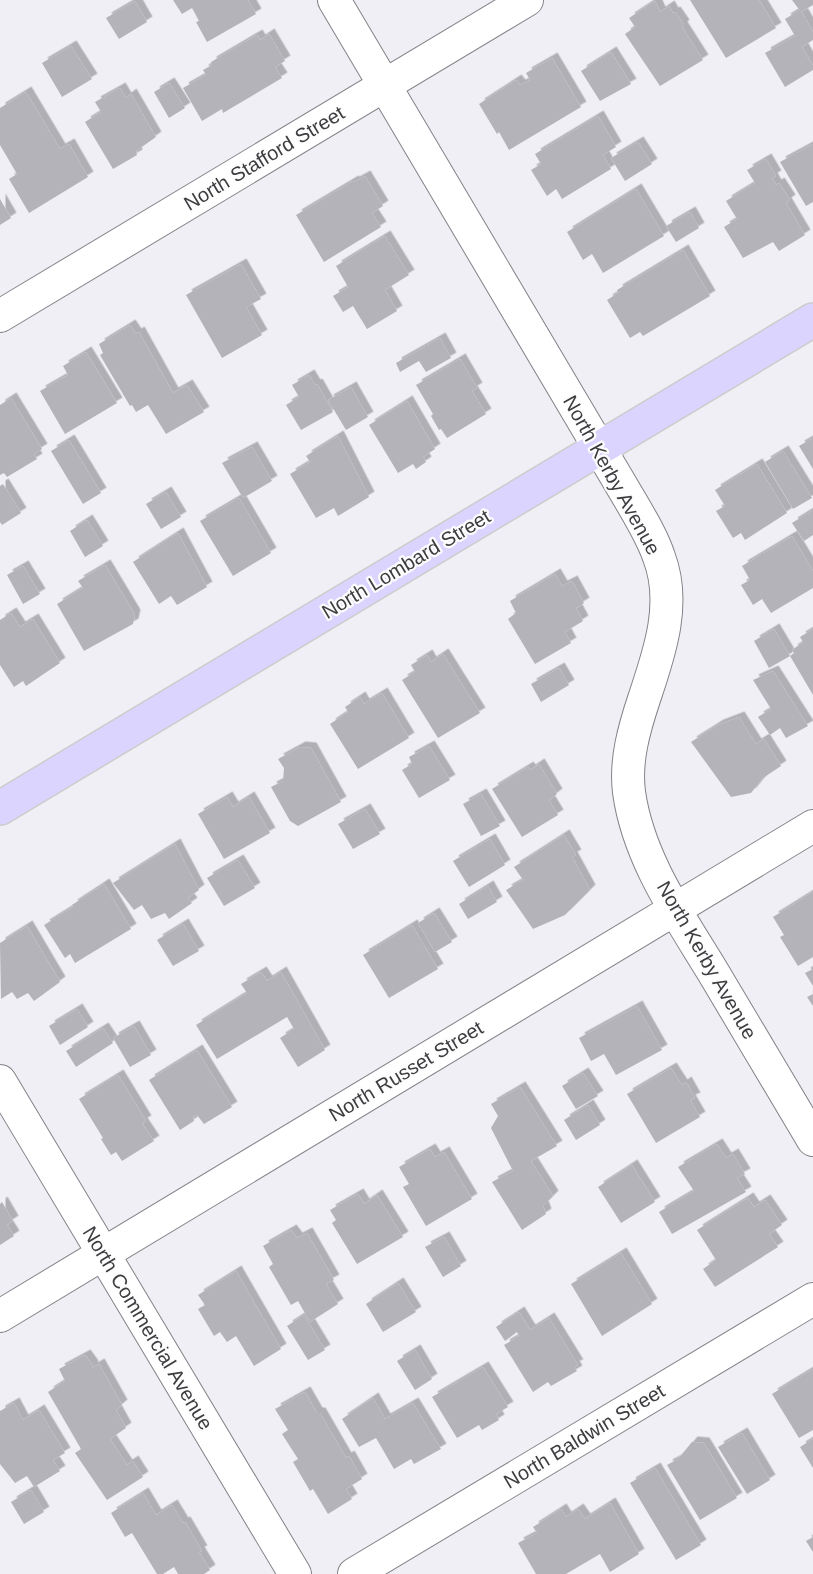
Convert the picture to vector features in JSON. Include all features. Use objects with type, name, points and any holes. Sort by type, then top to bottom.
[{"type":"main road","name":"North Lombard Street","points":[[0,808],[813,320]]},
{"type":"street","name":"North Kerby Avenue","points":[[334,0],[600,448],[645,526],[660,559],[667,595],[665,630],[636,721],[629,754],[628,790],[634,819],[647,855],[675,909],[813,1140]]},
{"type":"street","name":"North Stafford Street","points":[[0,316],[527,0]]},
{"type":"street","name":"North Russet Street","points":[[0,1316],[813,826]]},
{"type":"street","name":"North Commercial Avenue","points":[[0,1081],[295,1574]]},
{"type":"street","name":"North Baldwin Street","points":[[354,1574],[813,1299]]},
{"type":"building","points":[[173,0],[248,0],[256,14],[207,42],[196,22],[199,21],[192,8],[182,14]]},
{"type":"building","points":[[690,0],[759,0],[776,28],[726,58]]},
{"type":"building","points":[[792,0],[813,0],[813,5],[801,12]]},
{"type":"building","points":[[135,1],[147,22],[119,39],[106,18]]},
{"type":"building","points":[[655,1],[660,12],[669,6],[673,13],[675,12],[703,60],[660,86],[625,34],[635,27],[629,18]]},
{"type":"building","points":[[801,11],[813,32],[813,40],[802,47],[813,70],[785,87],[765,53],[795,36],[785,19]]},
{"type":"building","points":[[269,34],[285,61],[275,67],[282,78],[223,113],[222,109],[202,121],[183,88],[206,75],[203,70],[212,65],[211,62],[257,35],[260,40]]},
{"type":"building","points":[[71,46],[92,79],[62,97],[42,63]]},
{"type":"building","points":[[611,52],[631,84],[600,101],[581,71]]},
{"type":"building","points":[[552,58],[581,107],[509,150],[479,104],[516,80],[520,85],[530,80],[526,73]]},
{"type":"building","points":[[169,83],[185,108],[169,118],[154,92]]},
{"type":"building","points":[[120,88],[126,98],[131,94],[156,137],[136,151],[137,155],[113,169],[85,122],[101,112],[95,102]]},
{"type":"building","points":[[26,92],[60,149],[69,144],[88,177],[29,213],[9,179],[17,174],[0,145],[0,108]]},
{"type":"building","points":[[598,116],[616,147],[603,155],[611,169],[562,199],[556,189],[547,196],[531,170],[541,164],[535,154]]},
{"type":"building","points":[[638,142],[652,164],[625,181],[611,158]]},
{"type":"building","points":[[813,144],[813,202],[806,206],[780,162]]},
{"type":"building","points":[[766,159],[776,176],[772,178],[776,185],[779,183],[790,200],[786,203],[805,235],[779,251],[773,242],[743,258],[724,227],[737,219],[726,201],[755,183],[747,170]]},
{"type":"building","points":[[365,176],[383,206],[372,213],[381,227],[324,262],[296,215]]},
{"type":"building","points":[[636,189],[664,236],[603,273],[592,254],[583,260],[567,232]]},
{"type":"building","points":[[0,199],[11,218],[0,225]]},
{"type":"building","points":[[690,212],[699,228],[676,242],[666,226]]},
{"type":"building","points":[[385,236],[409,275],[385,290],[397,311],[367,329],[353,306],[343,312],[333,296],[348,287],[336,266]]},
{"type":"building","points":[[683,250],[710,296],[643,336],[640,332],[630,338],[607,300],[618,293],[617,290]]},
{"type":"building","points":[[241,264],[261,299],[246,307],[262,335],[222,358],[186,295]]},
{"type":"building","points":[[130,325],[136,334],[139,332],[173,393],[187,385],[204,412],[166,434],[148,405],[136,412],[132,405],[130,406],[100,355],[103,353],[99,344]]},
{"type":"building","points":[[440,338],[451,358],[426,372],[419,361],[400,372],[396,363]]},
{"type":"building","points":[[86,352],[117,403],[65,434],[40,391],[68,375],[63,366]]},
{"type":"building","points":[[460,359],[477,388],[472,391],[486,414],[447,438],[441,429],[439,430],[431,416],[433,414],[416,385]]},
{"type":"building","points":[[309,375],[315,385],[317,384],[333,412],[301,430],[286,405],[299,397],[292,385]]},
{"type":"building","points":[[351,387],[368,417],[346,430],[328,400]]},
{"type":"building","points":[[11,398],[42,449],[34,454],[37,459],[7,477],[4,473],[0,475],[0,405]]},
{"type":"building","points":[[407,401],[435,449],[423,457],[426,462],[416,469],[413,464],[398,473],[369,425]]},
{"type":"building","points":[[338,436],[369,497],[338,516],[334,508],[316,518],[290,474],[310,462],[306,456]]},
{"type":"building","points":[[813,438],[813,469],[799,446]]},
{"type":"building","points":[[69,440],[101,493],[83,504],[51,451]]},
{"type":"building","points":[[252,447],[272,481],[243,498],[222,463]]},
{"type":"building","points":[[783,451],[812,498],[793,509],[765,462]]},
{"type":"building","points":[[757,464],[787,513],[745,540],[741,533],[733,538],[716,511],[725,506],[715,490]]},
{"type":"building","points":[[3,484],[21,513],[2,525],[0,522],[0,486]]},
{"type":"building","points":[[166,492],[181,517],[161,529],[146,504]]},
{"type":"building","points":[[239,498],[271,553],[233,576],[200,521]]},
{"type":"building","points":[[813,510],[813,535],[804,541],[792,523]]},
{"type":"building","points":[[87,520],[103,546],[85,557],[70,531]]},
{"type":"building","points":[[178,533],[207,587],[177,605],[171,596],[159,604],[133,562]]},
{"type":"building","points":[[792,536],[813,571],[813,588],[771,613],[762,599],[753,605],[741,585],[750,580],[742,566]]},
{"type":"building","points":[[105,565],[135,615],[133,624],[84,651],[57,604],[83,588],[78,581]]},
{"type":"building","points":[[23,566],[40,594],[23,604],[7,575]]},
{"type":"building","points":[[555,574],[562,586],[572,581],[584,603],[576,608],[583,621],[565,632],[571,643],[535,664],[508,619],[516,613],[510,601]]},
{"type":"building","points":[[11,613],[20,627],[33,619],[60,663],[26,686],[23,681],[14,687],[0,665],[0,620]]},
{"type":"building","points":[[774,629],[790,656],[769,668],[754,641]]},
{"type":"building","points":[[813,629],[813,695],[790,656],[794,653],[792,650],[803,642],[800,637]]},
{"type":"building","points":[[443,654],[480,713],[438,738],[402,680],[415,672],[411,665],[427,655],[431,662]]},
{"type":"building","points":[[559,668],[569,685],[541,702],[531,684]]},
{"type":"building","points":[[773,671],[808,726],[786,738],[780,728],[770,735],[758,717],[771,709],[753,680]]},
{"type":"building","points":[[382,693],[409,738],[358,769],[330,724],[348,712],[345,707],[360,697],[364,704]]},
{"type":"building","points":[[739,717],[756,744],[764,739],[781,766],[763,778],[751,793],[731,797],[691,742],[718,725]]},
{"type":"building","points":[[429,746],[450,780],[419,798],[402,770],[412,764],[409,757]]},
{"type":"building","points":[[300,747],[311,748],[341,802],[298,826],[290,821],[271,787],[283,781],[284,768],[278,759]]},
{"type":"building","points":[[539,764],[557,794],[549,800],[558,815],[522,837],[492,789],[528,767],[530,770]]},
{"type":"building","points":[[481,794],[500,826],[481,836],[463,804]]},
{"type":"building","points":[[227,797],[233,807],[249,797],[270,833],[224,859],[198,814]]},
{"type":"building","points":[[365,809],[380,834],[353,849],[338,824]]},
{"type":"building","points":[[564,835],[576,855],[572,857],[590,890],[565,915],[533,929],[506,890],[523,880],[514,867]]},
{"type":"building","points":[[490,839],[505,865],[469,887],[453,861]]},
{"type":"building","points":[[175,844],[199,890],[188,898],[192,903],[169,919],[165,913],[151,919],[142,905],[134,910],[113,883]]},
{"type":"building","points":[[238,860],[255,888],[224,906],[207,878]]},
{"type":"building","points":[[104,884],[131,929],[75,963],[70,954],[65,958],[44,925]]},
{"type":"building","points":[[488,886],[497,902],[468,919],[459,904]]},
{"type":"building","points":[[813,892],[813,957],[798,966],[780,937],[784,935],[773,917]]},
{"type":"building","points":[[434,913],[452,942],[435,952],[418,923]]},
{"type":"building","points":[[183,924],[199,951],[173,966],[157,940]]},
{"type":"building","points":[[412,925],[438,969],[389,998],[363,955]]},
{"type":"building","points":[[27,926],[60,982],[34,1001],[28,993],[17,999],[12,992],[1,999],[0,943]]},
{"type":"building","points":[[813,969],[813,986],[805,973]]},
{"type":"building","points":[[261,972],[267,981],[281,972],[325,1050],[298,1067],[280,1038],[294,1029],[287,1017],[217,1059],[196,1025],[247,993],[241,984]]},
{"type":"building","points":[[813,994],[813,1006],[807,997]]},
{"type":"building","points":[[637,1006],[662,1050],[616,1075],[604,1054],[591,1061],[579,1038]]},
{"type":"building","points":[[77,1009],[88,1027],[60,1045],[49,1026]]},
{"type":"building","points":[[134,1026],[151,1055],[130,1067],[113,1038]]},
{"type":"building","points":[[103,1028],[113,1043],[76,1067],[66,1051]]},
{"type":"building","points":[[197,1050],[232,1107],[204,1124],[197,1115],[193,1117],[194,1121],[180,1130],[149,1080]]},
{"type":"building","points":[[671,1068],[682,1085],[686,1082],[695,1098],[690,1100],[700,1117],[656,1143],[627,1094]]},
{"type":"building","points":[[583,1073],[598,1096],[576,1109],[562,1086]]},
{"type":"building","points":[[118,1075],[146,1121],[142,1123],[154,1141],[122,1161],[116,1152],[111,1155],[79,1099]]},
{"type":"building","points":[[520,1087],[557,1146],[531,1161],[553,1196],[543,1206],[546,1214],[522,1230],[492,1182],[513,1171],[491,1128],[498,1116],[491,1104]]},
{"type":"building","points":[[588,1105],[600,1125],[576,1140],[564,1120]]},
{"type":"building","points":[[717,1144],[726,1158],[733,1154],[745,1174],[737,1178],[746,1192],[672,1234],[659,1212],[694,1191],[678,1167]]},
{"type":"building","points":[[430,1149],[435,1157],[444,1152],[472,1199],[426,1226],[403,1187],[409,1184],[399,1167]]},
{"type":"building","points":[[632,1165],[655,1202],[621,1223],[598,1187]]},
{"type":"building","points":[[358,1194],[364,1204],[377,1195],[403,1237],[357,1264],[332,1223],[336,1220],[330,1210]]},
{"type":"building","points":[[748,1198],[754,1207],[765,1200],[782,1225],[769,1234],[778,1247],[715,1287],[703,1269],[716,1260],[697,1230]]},
{"type":"building","points":[[2,1202],[13,1221],[7,1225],[14,1236],[0,1245],[0,1204]]},
{"type":"building","points":[[291,1230],[297,1238],[307,1233],[334,1280],[326,1284],[338,1304],[310,1322],[298,1301],[291,1305],[269,1267],[273,1264],[263,1246]]},
{"type":"building","points":[[444,1237],[461,1266],[443,1277],[425,1247]]},
{"type":"building","points":[[621,1253],[652,1304],[602,1336],[571,1284]]},
{"type":"building","points":[[236,1271],[281,1349],[254,1366],[236,1336],[227,1342],[220,1332],[214,1336],[198,1309],[205,1305],[198,1295]]},
{"type":"building","points":[[398,1283],[416,1312],[383,1332],[366,1304]]},
{"type":"building","points":[[519,1312],[530,1330],[549,1318],[578,1365],[574,1366],[577,1371],[551,1386],[548,1382],[533,1392],[504,1345],[519,1336],[517,1332],[505,1341],[496,1327]]},
{"type":"building","points":[[304,1315],[325,1350],[308,1360],[287,1326]]},
{"type":"building","points":[[415,1350],[432,1379],[415,1390],[397,1361]]},
{"type":"building","points":[[85,1355],[93,1366],[92,1368],[99,1364],[122,1405],[116,1410],[126,1428],[110,1439],[127,1465],[133,1461],[143,1477],[107,1500],[75,1453],[81,1449],[48,1392],[65,1381],[59,1369]]},
{"type":"building","points":[[483,1367],[508,1407],[496,1414],[499,1420],[482,1430],[479,1425],[457,1438],[432,1397]]},
{"type":"building","points":[[813,1369],[813,1430],[799,1438],[772,1394]]},
{"type":"building","points":[[305,1392],[346,1458],[349,1456],[362,1479],[346,1489],[352,1499],[328,1514],[313,1489],[310,1491],[293,1462],[298,1459],[282,1434],[288,1430],[275,1409]]},
{"type":"building","points":[[373,1398],[385,1419],[413,1403],[441,1449],[414,1464],[411,1459],[394,1469],[376,1438],[359,1447],[342,1419]]},
{"type":"building","points":[[14,1403],[23,1420],[39,1410],[65,1453],[53,1460],[60,1471],[34,1487],[27,1476],[15,1483],[0,1464],[0,1411]]},
{"type":"building","points":[[742,1433],[770,1480],[747,1494],[718,1447]]},
{"type":"building","points":[[813,1439],[813,1468],[800,1447]]},
{"type":"building","points":[[692,1442],[704,1443],[737,1498],[700,1520],[667,1465],[678,1459]]},
{"type":"building","points":[[655,1468],[701,1545],[676,1560],[630,1483]]},
{"type":"building","points":[[31,1490],[44,1512],[24,1524],[11,1502]]},
{"type":"building","points":[[143,1493],[156,1515],[172,1505],[202,1551],[199,1552],[210,1570],[204,1574],[178,1574],[174,1567],[163,1574],[157,1574],[132,1533],[125,1537],[111,1513]]},
{"type":"building","points":[[610,1503],[639,1554],[610,1572],[600,1554],[566,1574],[536,1574],[518,1543],[537,1533],[533,1527],[561,1509],[566,1517],[578,1509],[585,1519]]},
{"type":"building","points":[[813,1537],[813,1552],[806,1541]]}]
